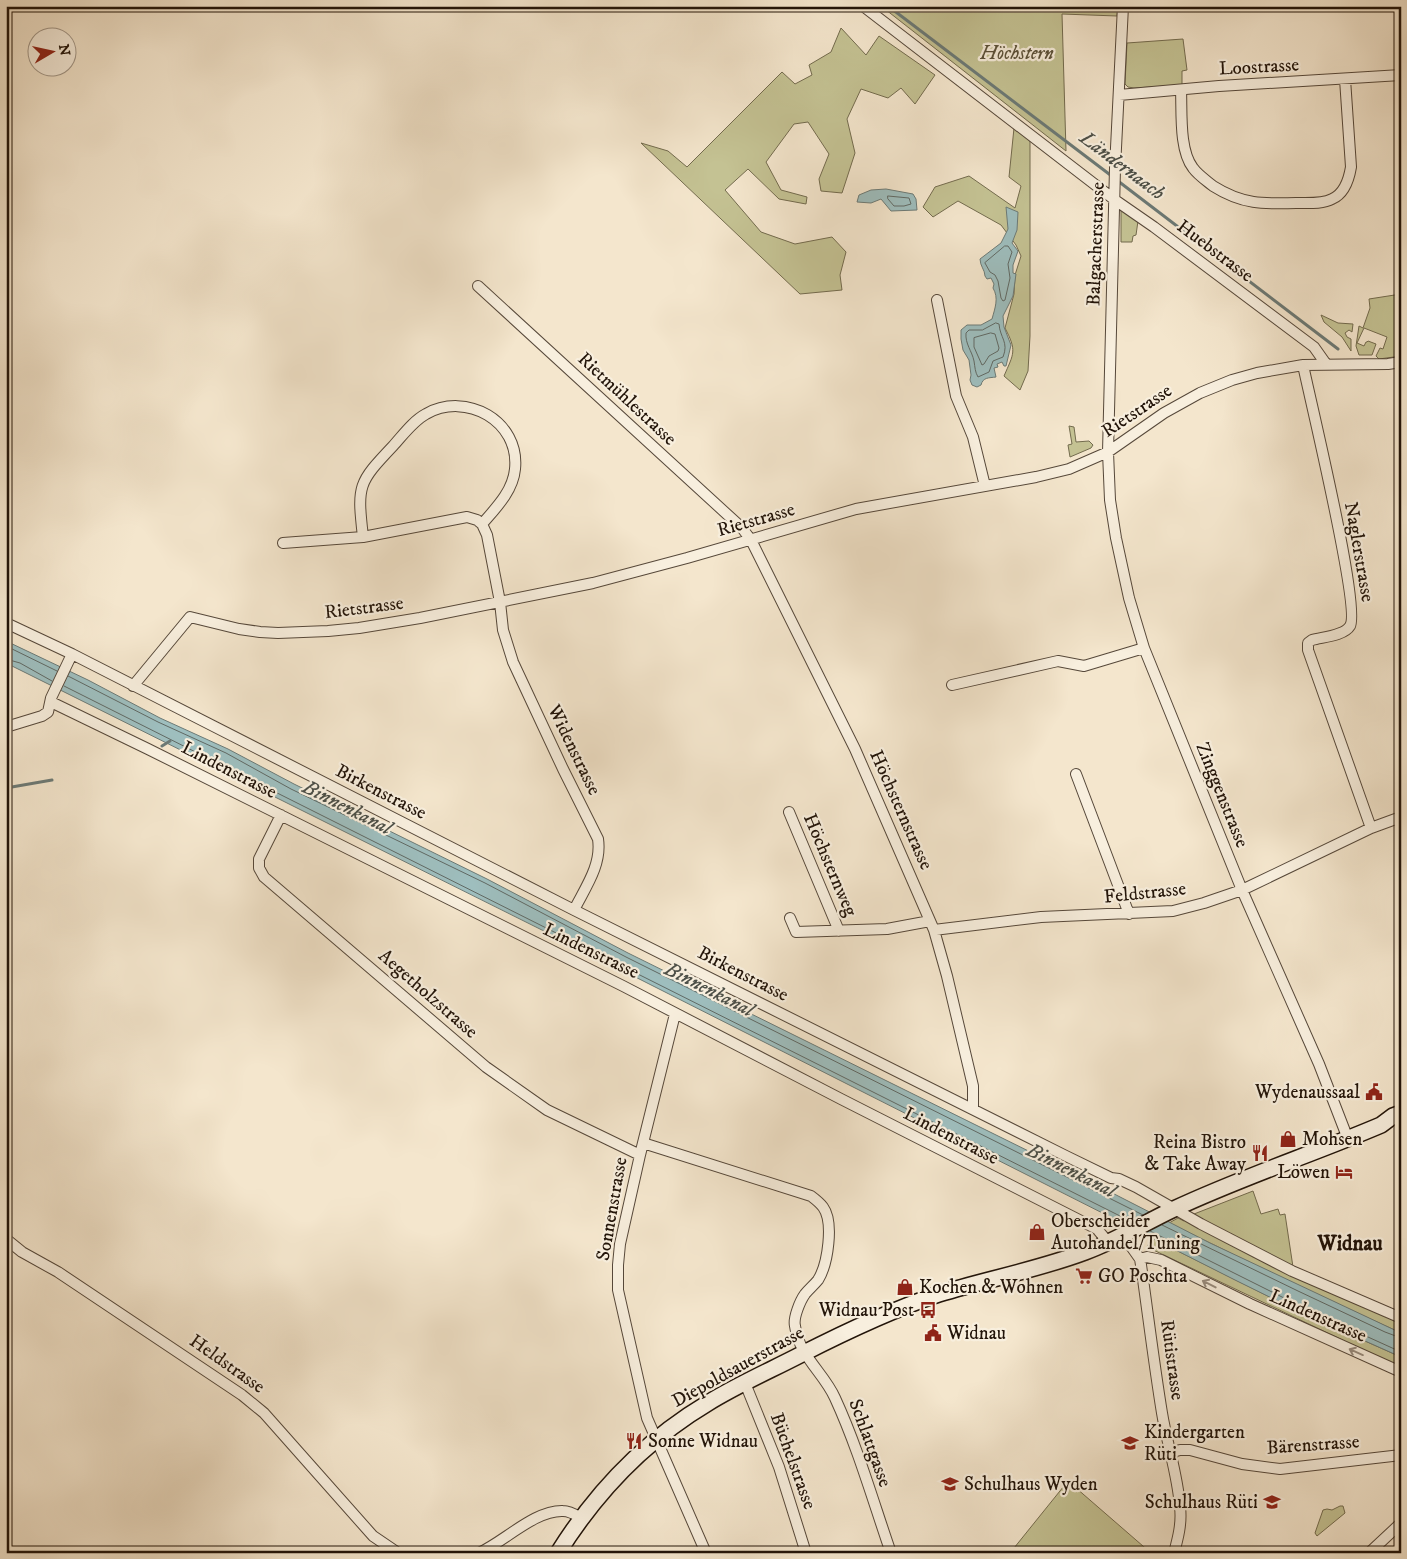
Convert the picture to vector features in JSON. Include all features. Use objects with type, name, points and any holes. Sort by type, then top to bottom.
[{"type":"main road","points":[[1381,1125],[1393,1116],[1401,1113]]},
{"type":"main road","points":[[1381,1125],[1401,1124]]},
{"type":"main road","name":"Diepoldsauerstrasse","points":[[558,1553],[581,1518],[608,1484],[655,1440],[708,1403],[745,1382],[887,1314],[936,1295],[1039,1268],[1074,1256],[1108,1242],[1169,1211],[1381,1125]]},
{"type":"street","name":"Huebstrasse","points":[[863,6],[1314,347],[1326,364]]},
{"type":"street","name":"Balgacherstrasse","points":[[1108,452],[1115,196],[1123,6]]},
{"type":"street","name":"Loostrasse","points":[[1119,95],[1401,75]]},
{"type":"street","points":[[1181,90],[1185,152],[1193,168],[1207,182],[1226,194],[1254,203],[1315,202],[1332,199],[1343,189],[1349,179],[1351,167],[1345,79]]},
{"type":"street","name":"Rietmühlestrasse","points":[[478,286],[742,528],[750,540]]},
{"type":"street","points":[[937,300],[956,396],[976,446],[985,486]]},
{"type":"street","name":"Rietstrasse","points":[[133,686],[190,617],[260,632],[296,633],[359,628],[420,618],[593,583],[856,509],[1036,477],[1069,469],[1108,452],[1164,413],[1200,392],[1258,372],[1303,365],[1371,365],[1401,362]]},
{"type":"street","name":"Naglerstrasse","points":[[1303,365],[1341,539],[1353,618],[1350,626],[1343,632],[1312,640],[1308,643],[1308,650],[1371,828]]},
{"type":"street","points":[[283,543],[363,537],[467,517],[477,520],[482,524],[508,491],[515,469],[512,446],[499,424],[488,414],[470,407],[451,405],[424,414],[371,469],[363,483],[360,495],[363,537]]},
{"type":"street","name":"Zinggenstrasse","points":[[1108,452],[1110,500],[1116,538],[1129,598],[1144,648],[1242,890],[1325,1079],[1348,1139]]},
{"type":"street","name":"Widenstrasse","points":[[482,524],[500,602],[503,630],[513,662],[598,839],[600,849],[598,863],[574,910]]},
{"type":"street","name":"Höchsternstrasse","points":[[750,540],[855,749],[932,925],[947,976],[973,1086],[973,1109]]},
{"type":"street","name":"Birkenstrasse","points":[[6,623],[574,910],[1111,1178],[1119,1179],[1169,1211],[1200,1224],[1292,1271],[1401,1318]]},
{"type":"street","points":[[952,686],[1058,661],[1084,666],[1144,648]]},
{"type":"street","points":[[6,727],[42,716],[48,712],[52,698],[71,657]]},
{"type":"street","name":"Lindenstrasse","points":[[52,698],[281,816],[623,986],[1097,1229],[1108,1242]]},
{"type":"street","points":[[1076,774],[1129,914]]},
{"type":"street","name":"Höchsternweg","points":[[789,812],[840,931]]},
{"type":"street","name":"Aegetholzstrasse","points":[[281,816],[259,859],[259,868],[264,877],[486,1067],[547,1110],[640,1155]]},
{"type":"street","name":"Feldstrasse","points":[[932,925],[1041,917],[1173,911],[1242,890],[1371,828],[1401,817]]},
{"type":"street","name":"Höchsternweg","points":[[790,918],[796,932],[887,929],[932,925]]},
{"type":"street","name":"Sonnenstrasse","points":[[675,1014],[620,1244],[618,1290],[647,1418],[706,1553]]},
{"type":"street","points":[[643,1143],[811,1196],[823,1206],[828,1218],[829,1236],[823,1269],[818,1280],[804,1296],[794,1323],[804,1353]]},
{"type":"street","name":"Rütistrasse","points":[[1124,1234],[1140,1259],[1169,1452],[1180,1508],[1180,1532],[1174,1553]]},
{"type":"street","name":"Heldstrasse","points":[[6,1239],[22,1252],[58,1272],[176,1349],[247,1399],[281,1431],[373,1536],[398,1553]]},
{"type":"street","name":"Lindenstrasse","points":[[1140,1259],[1147,1257],[1161,1260],[1250,1304],[1401,1372]]},
{"type":"street","name":"Schlattgasse","points":[[804,1353],[835,1397],[855,1449],[890,1553]]},
{"type":"street","name":"Büchelstrasse","points":[[745,1382],[779,1467],[806,1553]]},
{"type":"street","name":"Bärenstrasse","points":[[1169,1452],[1190,1450],[1242,1464],[1280,1469],[1401,1455]]},
{"type":"street","points":[[479,1553],[493,1547],[534,1519],[545,1515],[562,1511],[572,1513],[581,1518]]},
{"type":"street","points":[[1369,1553],[1401,1523]]},
{"type":"green space","name":"Höchstern","points":[[881,6],[1118,6],[1117,16],[1062,14],[1066,151]]},
{"type":"green space","points":[[841,28],[866,55],[879,36],[935,75],[915,104],[901,88],[888,98],[861,89],[847,119],[855,153],[842,193],[821,191],[819,179],[829,154],[808,122],[794,124],[766,162],[781,190],[807,197],[806,204],[779,199],[748,169],[725,190],[761,232],[795,244],[832,237],[846,252],[840,275],[842,290],[800,294],[641,143],[668,151],[687,167],[782,72],[795,84],[812,75],[809,65],[831,52]]},
{"type":"green space","points":[[1183,39],[1187,70],[1182,71],[1182,85],[1134,88],[1128,87],[1125,84],[1127,43]]},
{"type":"green space","points":[[1014,128],[1030,138],[1030,336],[1028,371],[1020,390],[1004,376],[1013,352],[1013,347],[1005,328],[1014,294],[1015,275],[1021,256],[1016,245],[1001,225],[958,201],[933,217],[923,207],[935,187],[969,176],[1015,208],[1021,186],[1009,177]]},
{"type":"green space","points":[[1121,210],[1138,221],[1136,235],[1133,236],[1132,242],[1121,242]]},
{"type":"green space","points":[[1401,294],[1401,356],[1379,359],[1376,356],[1380,348],[1383,349],[1387,337],[1364,328],[1357,343],[1364,346],[1368,341],[1376,344],[1372,355],[1359,355],[1356,346],[1359,326],[1363,328],[1370,308],[1369,299]]},
{"type":"green space","points":[[1321,315],[1338,323],[1353,324],[1352,332],[1349,330],[1345,333],[1351,339],[1351,351],[1342,337],[1324,322]]},
{"type":"green space","points":[[1069,426],[1074,427],[1076,442],[1089,441],[1093,445],[1091,448],[1070,457],[1068,445],[1072,444]]},
{"type":"green space","points":[[1253,1191],[1261,1214],[1278,1209],[1280,1215],[1285,1214],[1293,1267],[1193,1216]]},
{"type":"green space","points":[[1178,1218],[1184,1221],[1185,1219],[1333,1293],[1401,1323],[1401,1333],[1300,1287],[1169,1223]]},
{"type":"green space","points":[[1152,1238],[1300,1312],[1401,1357],[1401,1365],[1397,1366],[1147,1247]]},
{"type":"green space","points":[[1068,1481],[1151,1553],[1010,1553]]},
{"type":"green space","points":[[1343,1506],[1345,1513],[1317,1536],[1315,1533],[1323,1510],[1332,1510]]},
{"type":"water","points":[[886,189],[913,194],[916,199],[917,210],[891,211],[881,199],[871,203],[857,202],[859,195],[871,190]]},
{"type":"water","points":[[1006,207],[1018,212],[1017,230],[1012,243],[1018,251],[1013,265],[1013,273],[1016,274],[1013,296],[1003,316],[1004,327],[1011,345],[1006,366],[1002,362],[997,364],[998,367],[994,368],[996,377],[985,379],[977,387],[972,385],[970,380],[969,360],[963,350],[961,330],[967,325],[981,325],[992,319],[996,299],[993,288],[994,284],[991,278],[987,279],[985,276],[980,259],[1001,243],[1008,229]]},
{"type":"water","points":[[6,641],[88,680],[160,718],[228,749],[294,784],[487,879],[628,953],[1083,1178],[1210,1243],[1401,1333],[1401,1357],[1300,1312],[1235,1280],[572,945],[6,663]]},
{"type":"waterway","name":"Ländernaach","points":[[888,6],[1113,177]]},
{"type":"waterway","name":"Ländernaach","points":[[1118,181],[1338,349]]},
{"type":"waterway","points":[[162,746],[170,741]]},
{"type":"waterway","points":[[6,788],[52,780]]},
{"type":"place","name":"Wydenaussaal","points":[[1374,1092]]},
{"type":"place","name":"Mohsen","points":[[1288,1139]]},
{"type":"place","name":"Reina Bistro & Take Away","points":[[1260,1153]]},
{"type":"place","name":"Löwen","points":[[1344,1172]]},
{"type":"place","name":"Oberscheider Autohandel/Tuning","points":[[1037,1232]]},
{"type":"place","name":"GO Poschta","points":[[1084,1276]]},
{"type":"place","name":"Kochen & Wohnen","points":[[905,1287]]},
{"type":"place","name":"Widnau Post","points":[[928,1310]]},
{"type":"place","name":"Widnau","points":[[933,1333]]},
{"type":"place","name":"Sonne Widnau","points":[[634,1441]]},
{"type":"place","name":"Kindergarten Rüti","points":[[1130,1443]]},
{"type":"place","name":"Schulhaus Wyden","points":[[950,1484]]},
{"type":"place","name":"Schulhaus Rüti","points":[[1272,1502]]},
{"type":"district","name":"Widnau","points":[[1350,1244]]},
{"type":"water label","name":"Binnenkanal","points":[[347,808]]},
{"type":"water label","name":"Binnenkanal","points":[[709,990]]},
{"type":"water label","name":"Binnenkanal","points":[[1071,1171]]}]
